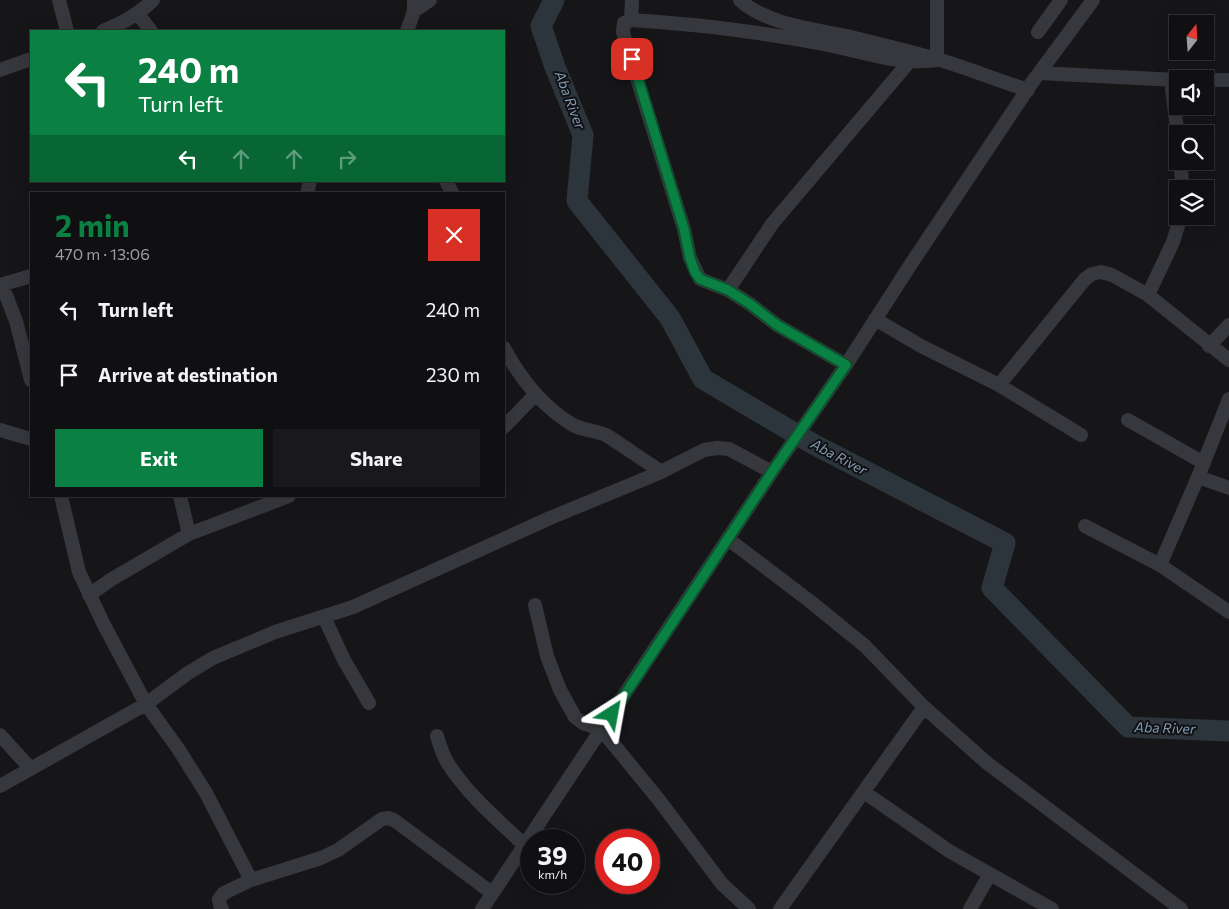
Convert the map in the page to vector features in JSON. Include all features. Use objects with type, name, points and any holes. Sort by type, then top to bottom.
[{"type":"street","points":[[59,0],[67,30]]},
{"type":"street","points":[[106,30],[138,14],[153,0]]},
{"type":"street","points":[[407,30],[414,6],[430,0]]},
{"type":"street","points":[[631,20],[632,0]]},
{"type":"street","points":[[740,0],[760,14],[781,21],[853,37],[937,60],[1028,90]]},
{"type":"street","points":[[937,0],[937,60]]},
{"type":"street","points":[[1038,32],[1061,0]]},
{"type":"street","points":[[535,829],[772,472],[846,365],[910,264],[1039,73],[1093,0]]},
{"type":"street","points":[[138,14],[150,30]]},
{"type":"street","points":[[846,365],[777,325],[728,290],[700,279],[690,258],[684,229],[624,32],[624,23],[631,20],[732,29],[824,44],[909,62],[937,60]]},
{"type":"street","points":[[0,70],[30,59]]},
{"type":"street","points":[[728,290],[772,224],[909,62]]},
{"type":"street","points":[[1039,73],[1169,80]]},
{"type":"street","points":[[1214,80],[1229,80]]},
{"type":"street","points":[[1148,295],[1173,242],[1178,225]]},
{"type":"street","points":[[999,385],[1085,278],[1101,272],[1112,275],[1148,295],[1209,346],[1229,360]]},
{"type":"street","points":[[30,276],[1,285],[16,320],[30,376]]},
{"type":"street","points":[[876,319],[921,346],[999,385],[1081,435]]},
{"type":"street","points":[[1209,346],[1229,325]]},
{"type":"street","points":[[505,350],[518,373],[536,394],[573,425],[604,434],[662,472]]},
{"type":"street","points":[[505,426],[536,394]]},
{"type":"street","points":[[1160,565],[1229,399]]},
{"type":"street","points":[[1128,420],[1204,463]]},
{"type":"street","points":[[0,430],[30,439]]},
{"type":"street","points":[[0,786],[146,704],[188,673],[213,658],[275,632],[353,607],[550,518],[662,472],[704,450],[729,449],[772,472]]},
{"type":"street","points":[[1198,477],[1229,488]]},
{"type":"street","points":[[61,497],[79,572],[89,595],[146,704],[179,750],[206,793],[251,880]]},
{"type":"street","points":[[180,497],[189,534]]},
{"type":"street","points":[[89,595],[112,579],[189,534],[286,497]]},
{"type":"street","points":[[1085,526],[1160,565],[1229,612]]},
{"type":"street","points":[[728,539],[865,646],[924,707],[987,763],[1181,909]]},
{"type":"street","points":[[535,605],[547,656],[569,709],[575,717],[601,729],[659,800],[722,884],[749,909]]},
{"type":"street","points":[[324,617],[344,660],[369,703]]},
{"type":"street","points":[[780,909],[924,707]]},
{"type":"street","points":[[0,735],[31,769]]},
{"type":"street","points":[[437,736],[443,756],[455,773],[482,805],[520,841]]},
{"type":"street","points":[[864,792],[949,851],[1052,909]]},
{"type":"street","points":[[222,909],[219,899],[224,893],[251,880],[321,858],[338,850],[382,819],[388,818],[394,820],[492,894]]},
{"type":"street","points":[[482,909],[520,851]]},
{"type":"street","points":[[970,909],[990,874]]},
{"type":"waterway","name":"Aba River","points":[[554,0],[541,26],[555,67],[583,135],[577,201],[670,318],[703,379],[813,444],[1005,543],[992,588],[1128,727],[1229,731]]},
{"type":"route","points":[[612,714],[772,472],[846,365],[777,325],[728,290],[700,279],[695,272],[684,229],[632,59]]}]
